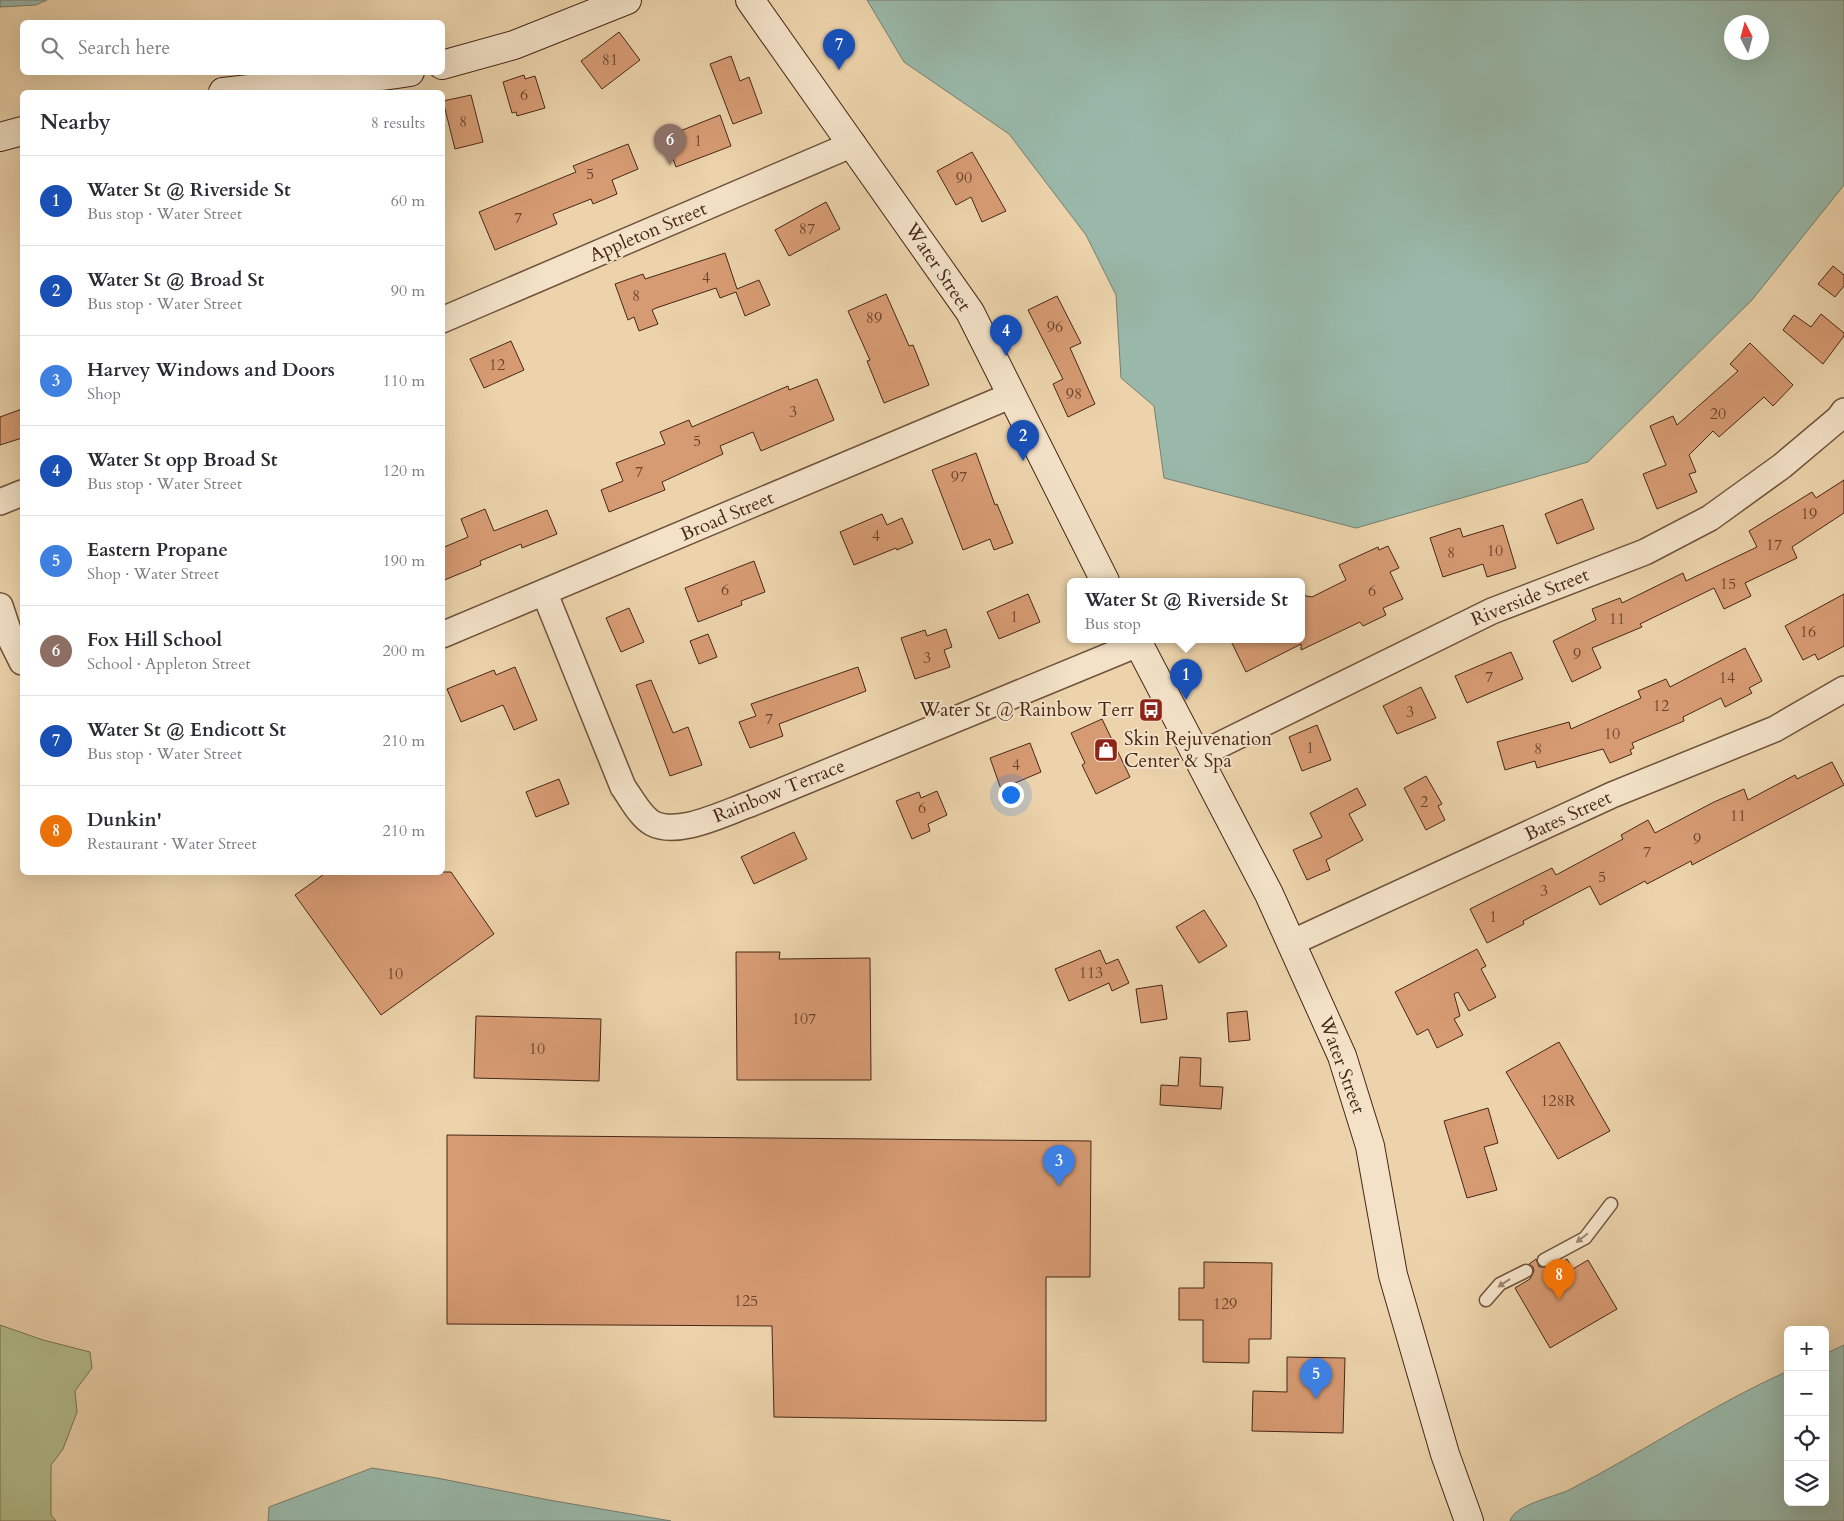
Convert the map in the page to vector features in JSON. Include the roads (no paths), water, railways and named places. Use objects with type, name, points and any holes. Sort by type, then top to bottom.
[{"type":"main road","points":[[445,64],[514,45],[577,22],[627,0]]},
{"type":"main road","name":"Water Street","points":[[750,0],[970,312],[1103,578]]},
{"type":"main road","points":[[239,90],[368,79],[392,75]]},
{"type":"main road","points":[[0,137],[20,132]]},
{"type":"main road","name":"Water Street","points":[[1138,643],[1269,894],[1342,1056],[1370,1146],[1393,1275],[1444,1454],[1469,1521]]},
{"type":"street","name":"Appleton Street","points":[[445,319],[853,144]]},
{"type":"street","name":"Broad Street","points":[[445,634],[544,594],[1012,396]]},
{"type":"street","name":"Riverside Street","points":[[1197,756],[1492,611],[1645,552],[1710,518],[1782,466],[1839,418],[1844,411]]},
{"type":"street","points":[[0,502],[20,494]]},
{"type":"street","name":"Rainbow Terrace","points":[[544,594],[623,787],[652,822],[670,827],[689,826],[750,804],[1132,643]]},
{"type":"street","points":[[0,606],[12,642],[20,658]]},
{"type":"street","name":"Bates Street","points":[[1291,943],[1612,795],[1775,729],[1844,689]]},
{"type":"lane","points":[[1544,1260],[1585,1238],[1610,1204]]},
{"type":"lane","points":[[1486,1300],[1500,1284],[1526,1270]]},
{"type":"place","name":"Water St @ Endicott St","points":[[839,70]]},
{"type":"place","name":"Fox Hill School","points":[[670,165]]},
{"type":"place","name":"Water St opp Broad St","points":[[1006,356]]},
{"type":"place","name":"Water St @ Broad St","points":[[1023,461]]},
{"type":"place","name":"Water St @ Riverside St","points":[[1186,700]]},
{"type":"place","name":"Water St @ Rainbow Terr","points":[[1151,710]]},
{"type":"place","name":"Skin Rejuvenation Center & Spa","points":[[1106,750]]},
{"type":"place","name":"Harvey Windows and Doors","points":[[1059,1186]]},
{"type":"place","name":"Dunkin'","points":[[1559,1300]]},
{"type":"place","name":"Eastern Propane","points":[[1316,1399]]}]
